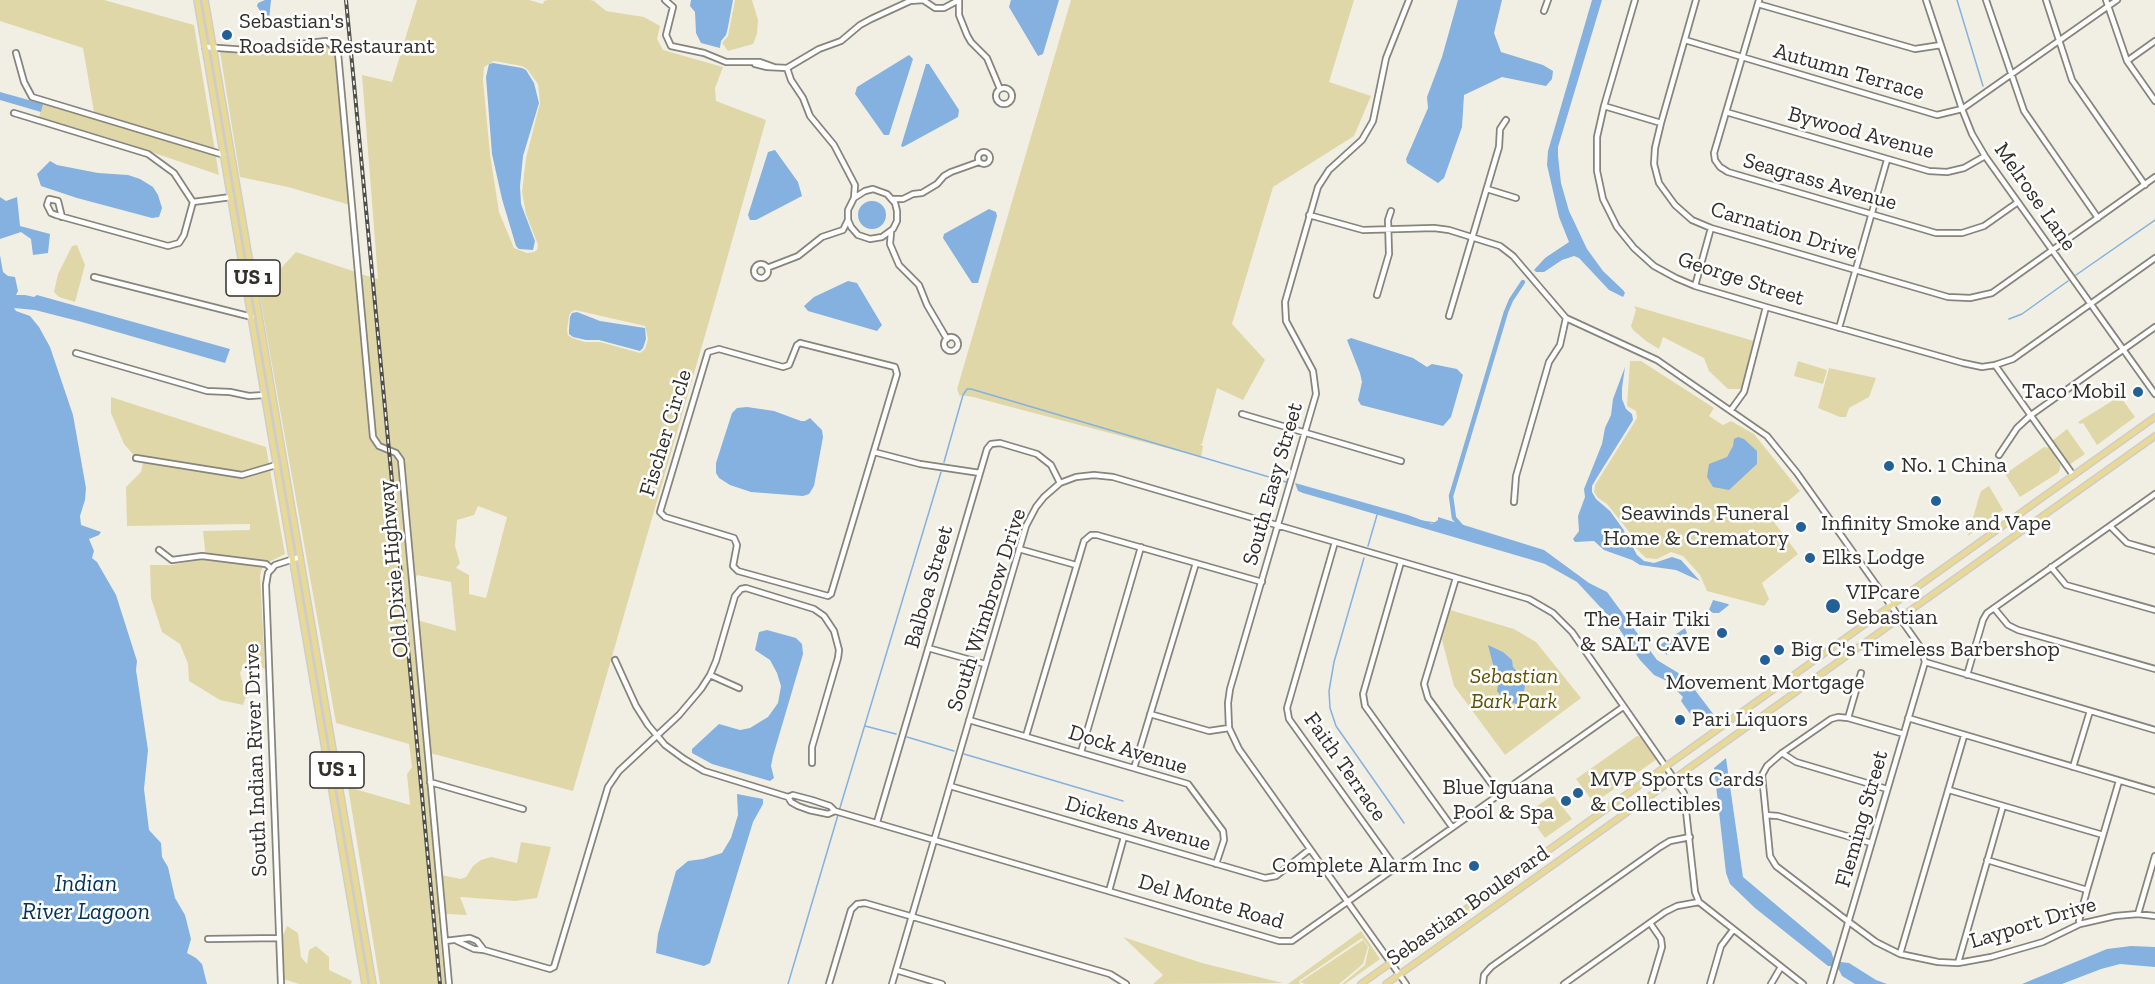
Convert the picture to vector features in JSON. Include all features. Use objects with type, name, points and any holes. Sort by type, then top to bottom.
[{"type":"main road","name":"US 1","points":[[197,0],[365,984]]},
{"type":"main road","name":"US 1","points":[[205,0],[373,984]]},
{"type":"main road","points":[[231,197],[240,205]]},
{"type":"main road","points":[[261,373],[270,379]]},
{"type":"main road","name":"Sebastian Boulevard","points":[[1360,984],[2155,417]]},
{"type":"main road","name":"Sebastian Boulevard","points":[[1386,984],[2155,436]]},
{"type":"main road","points":[[333,797],[342,804]]},
{"type":"main road","points":[[336,814],[346,822]]},
{"type":"street","points":[[665,0],[673,7],[666,35],[671,46],[704,53],[726,62],[768,63],[774,67],[787,68],[819,49],[841,41],[860,25],[910,0],[923,0],[935,8],[952,9],[959,15]]},
{"type":"street","points":[[944,8],[959,0],[959,15],[971,42],[987,58],[1000,89]]},
{"type":"street","name":"South Easy Street","points":[[1406,984],[1239,749],[1230,728],[1228,703],[1230,689],[1314,404],[1316,382],[1313,371],[1291,332],[1284,310],[1285,302],[1309,215],[1323,177],[1362,140],[1371,126],[1378,104],[1386,58],[1409,0]]},
{"type":"street","points":[[1544,12],[1548,0]]},
{"type":"street","name":"George Street","points":[[1635,0],[1597,136],[1597,171],[1603,199],[1617,227],[1634,248],[1676,278],[1695,286],[1964,363],[1982,367],[1995,365]]},
{"type":"street","name":"Carnation Drive","points":[[1696,0],[1661,123],[1654,164],[1659,183],[1675,205],[1692,220],[1711,228],[1948,297],[1970,298],[1992,293],[2155,177]]},
{"type":"street","name":"Melrose Lane","points":[[1926,0],[1972,134],[1985,156],[2155,394]]},
{"type":"street","points":[[1986,0],[2024,111],[2098,218]]},
{"type":"street","points":[[2046,0],[2072,80],[2145,184]]},
{"type":"street","points":[[2106,0],[2127,61],[2155,101]]},
{"type":"street","name":"Autumn Terrace","points":[[1684,40],[1937,115],[1962,109],[2116,0]]},
{"type":"street","points":[[1759,2],[1915,49],[1941,45]]},
{"type":"street","name":"Seagrass Avenue","points":[[1759,2],[1714,153],[1715,160],[1720,167],[1728,172],[1936,233],[1962,232],[1984,226],[2018,202]]},
{"type":"street","name":"Old Dixie Highway","points":[[206,47],[246,50],[326,41],[338,53],[373,437],[379,446],[396,453],[401,460],[449,984]]},
{"type":"street","points":[[2127,61],[2155,41]]},
{"type":"street","points":[[16,53],[24,82],[32,97],[224,155]]},
{"type":"street","points":[[787,68],[810,116],[834,145],[855,185],[854,198],[843,230]]},
{"type":"street","points":[[1604,106],[1661,123]]},
{"type":"street","name":"Bywood Avenue","points":[[1726,112],[1929,171],[1947,172],[1964,168],[1985,156]]},
{"type":"street","points":[[14,113],[147,154],[174,173],[193,202],[184,235],[179,243],[168,246],[62,217]]},
{"type":"street","points":[[1449,316],[1499,147],[1500,129],[1506,120]]},
{"type":"street","points":[[1839,328],[1887,160]]},
{"type":"street","points":[[892,199],[903,199],[930,189],[951,172],[979,162]]},
{"type":"street","points":[[855,185],[865,190],[880,190],[892,199],[897,208],[897,221],[891,232],[890,244],[899,265],[919,285],[927,305],[947,339]]},
{"type":"street","points":[[1486,189],[1516,198]]},
{"type":"street","points":[[854,198],[865,190]]},
{"type":"street","points":[[193,202],[231,197]]},
{"type":"street","points":[[897,208],[903,199]]},
{"type":"street","points":[[1377,295],[1389,254],[1390,211]]},
{"type":"street","points":[[1309,215],[1363,230],[1434,228],[1472,236],[1500,246],[1513,256],[1566,318],[1657,360],[1767,436],[1782,452],[1921,648],[1925,662],[2155,730]]},
{"type":"street","points":[[848,220],[854,232]]},
{"type":"street","points":[[1695,286],[1711,228]]},
{"type":"street","points":[[767,268],[798,256],[822,237],[843,230],[854,232],[865,238],[880,238],[891,232]]},
{"type":"street","points":[[880,238],[890,244]]},
{"type":"street","points":[[2073,475],[1995,365],[2013,359],[2155,258]]},
{"type":"street","points":[[94,277],[252,317]]},
{"type":"street","points":[[1731,410],[1744,392],[1756,353],[1757,339],[1766,307]]},
{"type":"street","points":[[1514,502],[1516,476],[1549,362],[1560,345],[1566,318]]},
{"type":"street","points":[[1999,455],[2017,428],[2031,415],[2155,327]]},
{"type":"street","name":"Fischer Circle","points":[[800,343],[894,367],[897,374],[874,452],[831,594],[828,596],[738,571],[733,566],[736,545],[734,538],[665,517],[660,512],[708,352],[713,349],[783,367],[789,365],[800,343]]},
{"type":"street","points":[[76,353],[207,391],[249,396],[264,395]]},
{"type":"street","points":[[1242,414],[1401,461]]},
{"type":"street","name":"Balboa Street","points":[[877,822],[987,449],[991,444],[1000,443],[1037,454],[1051,465],[1060,483]]},
{"type":"street","points":[[874,452],[920,464],[980,473]]},
{"type":"street","points":[[136,458],[242,475],[276,465]]},
{"type":"street","points":[[1060,483],[1076,477],[1094,475],[1113,477],[1529,600],[1553,613],[1572,632],[1623,707],[1676,778],[1684,793],[1698,902],[1803,984]]},
{"type":"street","name":"South Wimbrow Drive","points":[[892,984],[1019,549],[1036,507],[1060,483]]},
{"type":"street","points":[[1967,675],[1983,620],[1987,614],[2155,494]]},
{"type":"street","points":[[2110,526],[2127,543],[2155,551]]},
{"type":"street","points":[[1026,736],[1076,565],[1084,541],[1091,536],[1096,535],[1262,582]]},
{"type":"street","name":"Faith Terrace","points":[[1335,542],[1287,708],[1289,719],[1396,868]]},
{"type":"street","points":[[1082,752],[1141,548]]},
{"type":"street","points":[[1019,549],[1076,565]]},
{"type":"street","points":[[159,550],[172,560],[202,556],[266,564],[272,569],[275,565],[300,557]]},
{"type":"street","points":[[1401,562],[1363,694],[1365,706],[1452,827]]},
{"type":"street","points":[[1134,768],[1196,563]]},
{"type":"street","points":[[2051,567],[2066,585],[2155,610]]},
{"type":"street","name":"South Indian River Drive","points":[[272,569],[268,573],[266,585],[281,984]]},
{"type":"street","points":[[1456,578],[1424,684],[1428,698],[1499,794]]},
{"type":"street","points":[[457,941],[474,949],[553,969],[608,787],[619,771],[692,702],[710,675],[735,596],[741,589],[746,588],[805,605],[824,616],[834,631],[838,650],[812,747],[812,763]]},
{"type":"street","points":[[1994,608],[2008,625],[2018,630],[2155,669]]},
{"type":"street","points":[[928,648],[985,664]]},
{"type":"street","points":[[615,660],[636,706],[657,736],[684,759],[704,771],[788,797],[793,795],[812,800],[830,806],[835,811],[828,814],[809,810],[791,802],[788,797]]},
{"type":"street","name":"Fleming Street","points":[[1830,984],[1925,662]]},
{"type":"street","points":[[1862,673],[1848,718],[1904,734]]},
{"type":"street","points":[[710,675],[739,688]]},
{"type":"street","name":"Del Monte Road","points":[[835,811],[1280,941],[1292,941],[1623,707]]},
{"type":"street","points":[[2073,767],[2090,711]]},
{"type":"street","points":[[1150,714],[1209,731],[1230,728]]},
{"type":"street","name":"Layport Drive","points":[[1848,718],[1831,719],[1767,766],[1762,775],[1770,856],[1776,866],[1876,942],[1900,954],[1938,962],[1958,963],[1991,957],[2043,942],[2080,924],[2115,916],[2138,914],[2155,916]]},
{"type":"street","points":[[1908,718],[2155,791]]},
{"type":"street","name":"Dock Avenue","points":[[969,720],[1183,782],[1193,789],[1223,831],[1224,840],[1216,864]]},
{"type":"street","points":[[1900,954],[1964,736]]},
{"type":"street","points":[[1782,753],[1796,762],[1887,789]]},
{"type":"street","points":[[2080,924],[2087,890],[2119,781]]},
{"type":"street","points":[[430,782],[523,809]]},
{"type":"street","name":"Dickens Avenue","points":[[950,786],[1265,878],[1276,876],[1310,849]]},
{"type":"street","points":[[1949,790],[2103,834]]},
{"type":"street","points":[[809,810],[812,800]]},
{"type":"street","points":[[1958,963],[2003,806]]},
{"type":"street","points":[[1766,815],[1778,816],[1872,843]]},
{"type":"street","points":[[1109,891],[1124,837]]},
{"type":"street","points":[[1483,984],[1484,975],[1491,967],[1650,853],[1670,841],[1690,837]]},
{"type":"street","points":[[2138,914],[2155,856]]},
{"type":"street","points":[[1987,861],[2087,890]]},
{"type":"street","points":[[1564,984],[1677,906],[1698,902]]},
{"type":"street","points":[[829,984],[851,910],[857,904],[865,903],[1110,974],[1126,984]]},
{"type":"street","points":[[1650,923],[1661,939],[1662,947],[1651,984]]},
{"type":"street","points":[[1710,984],[1721,946],[1733,930]]},
{"type":"street","points":[[207,939],[279,938]]},
{"type":"street","points":[[445,941],[473,939],[484,950]]},
{"type":"street","points":[[1770,984],[1781,967]]},
{"type":"street","points":[[896,970],[942,984]]},
{"type":"green space","points":[[0,0],[104,0],[194,25],[219,175],[39,117],[43,104],[95,118],[83,48],[0,21]]},
{"type":"green space","points":[[417,0],[529,0],[543,4],[548,0],[590,0],[606,11],[644,17],[660,26],[657,39],[663,50],[723,67],[715,88],[716,101],[766,120],[573,791],[430,753],[417,620],[456,631],[451,582],[417,575],[414,583],[403,460],[397,451],[380,444],[375,436],[360,274],[378,279],[362,75],[392,82]],"holes":[[[494,61],[522,66],[538,84],[540,103],[526,158],[522,192],[526,214],[538,245],[534,252],[527,253],[514,248],[499,212],[490,154],[483,80],[484,67]],[[575,310],[645,326],[648,339],[645,349],[640,353],[600,342],[585,342],[572,338],[568,335],[567,330],[571,312]],[[478,506],[507,517],[486,598],[469,594],[469,575],[456,568],[460,563],[455,546],[457,520],[474,515]]]},
{"type":"green space","points":[[735,0],[752,0],[758,20],[757,34],[753,44],[728,51],[722,43],[728,36]]},
{"type":"green space","points":[[1071,0],[1354,0],[1329,82],[1371,96],[1354,136],[1273,187],[1232,324],[1265,360],[1243,400],[1217,388],[1202,444],[1200,444],[1203,446],[1201,457],[973,397],[961,395],[960,397],[957,389]]},
{"type":"green space","points":[[325,44],[336,54],[350,205],[288,187],[240,177],[220,52],[246,52]]},
{"type":"green space","points":[[77,245],[85,265],[75,302],[59,297],[54,292],[58,274],[72,246]]},
{"type":"green space","points":[[296,252],[356,272],[371,438],[377,448],[394,455],[399,461],[445,984],[380,984],[348,787],[410,805],[407,774],[412,767],[409,744],[336,723],[259,292]]},
{"type":"green space","points":[[1634,306],[1754,341],[1752,358],[1743,389],[1728,389],[1709,371],[1704,358],[1663,337],[1659,349],[1646,341],[1631,326],[1636,310]]},
{"type":"green space","points":[[1630,361],[1641,361],[1714,408],[1709,416],[1723,425],[1731,421],[1754,434],[1800,491],[1771,518],[1798,554],[1762,583],[1769,599],[1764,606],[1707,591],[1700,575],[1683,556],[1671,552],[1657,559],[1646,558],[1636,548],[1630,533],[1607,504],[1594,492],[1595,485],[1637,418],[1636,411],[1627,406]]},
{"type":"green space","points":[[1798,361],[1827,370],[1823,384],[1794,376]]},
{"type":"green space","points":[[1829,368],[1876,378],[1869,397],[1849,408],[1846,417],[1840,417],[1818,408]]},
{"type":"green space","points":[[2120,396],[2135,417],[2097,445],[2083,423],[2078,422]]},
{"type":"green space","points":[[111,397],[266,447],[285,554],[263,565],[260,575],[265,669],[245,662],[240,673],[246,696],[243,705],[220,700],[189,681],[188,664],[180,644],[162,632],[151,598],[150,565],[172,565],[206,559],[203,531],[250,530],[250,524],[127,526],[126,487],[141,472],[143,463],[124,444],[111,413]]},
{"type":"green space","points":[[2067,429],[2085,454],[2069,465],[2052,441]]},
{"type":"green space","points":[[2044,447],[2050,448],[2060,469],[2058,473],[2020,497],[2005,474]]},
{"type":"green space","points":[[1989,486],[2003,510],[1968,536],[1981,491]]},
{"type":"green space","name":"Sebastian Bark Park","points":[[1450,610],[1514,629],[1536,642],[1581,698],[1505,755],[1454,686],[1442,640]]},
{"type":"green space","points":[[1637,736],[1641,737],[1657,759],[1594,803],[1576,779]]},
{"type":"green space","points":[[1553,795],[1572,819],[1545,838],[1527,813]]},
{"type":"green space","points":[[521,842],[551,847],[537,898],[515,901],[460,897],[467,915],[445,914],[441,875],[461,879],[466,877],[473,866],[481,860],[491,857],[517,863]]},
{"type":"green space","points":[[287,926],[298,933],[301,957],[307,964],[309,950],[316,946],[329,957],[329,970],[352,981],[351,984],[299,984],[283,979],[282,938]]},
{"type":"green space","points":[[1361,931],[1380,959],[1342,984],[1365,965],[1369,947],[1362,938],[1299,981],[1300,984],[1288,984]]},
{"type":"green space","points":[[1123,937],[1202,963],[1283,983],[1153,984],[1163,975]]},
{"type":"green space","points":[[1363,940],[1368,947],[1363,964],[1339,984],[1300,982]]},
{"type":"water","points":[[265,0],[271,0],[269,20],[266,21],[259,17],[260,11],[257,6]]},
{"type":"water","points":[[691,0],[733,0],[726,35],[721,41],[720,48],[701,43],[696,33],[695,12],[690,6]]},
{"type":"water","points":[[1011,0],[1059,0],[1043,54],[1038,56],[1009,7]]},
{"type":"water","points":[[1458,0],[1502,0],[1494,33],[1501,52],[1543,65],[1553,71],[1552,79],[1546,86],[1502,77],[1464,95],[1462,127],[1444,178],[1438,183],[1407,163],[1406,159],[1428,108],[1427,97],[1442,57]]},
{"type":"water","points":[[1592,0],[1602,0],[1558,147],[1558,156],[1561,183],[1569,211],[1587,249],[1603,271],[1623,290],[1625,293],[1623,297],[1609,290],[1579,258],[1574,256],[1562,260],[1544,272],[1534,270],[1545,258],[1569,242],[1559,217],[1547,165],[1548,151]]},
{"type":"water","points":[[909,55],[913,59],[889,135],[884,135],[855,94],[857,87]]},
{"type":"water","points":[[489,64],[526,70],[534,83],[539,103],[523,156],[520,186],[521,204],[535,241],[533,250],[519,249],[516,246],[492,154],[486,77]]},
{"type":"water","points":[[926,64],[929,64],[959,110],[958,117],[903,147],[901,146]]},
{"type":"water","points":[[0,92],[43,104],[41,112],[0,100]]},
{"type":"water","points":[[775,150],[798,182],[802,196],[756,220],[750,220],[748,215],[768,152]]},
{"type":"water","points":[[50,161],[57,165],[98,173],[128,175],[140,179],[153,187],[158,195],[162,208],[159,217],[152,218],[41,186],[37,174]]},
{"type":"water","points":[[0,197],[6,201],[17,197],[20,226],[50,234],[48,253],[33,255],[31,239],[21,232],[0,239]]},
{"type":"water","points":[[872,201],[882,205],[886,215],[882,225],[872,229],[862,225],[858,215],[862,205]]},
{"type":"water","points":[[989,209],[996,212],[997,216],[978,283],[972,283],[943,238],[944,234]]},
{"type":"water","name":"Indian River Lagoon","points":[[0,255],[3,272],[15,277],[18,291],[16,295],[34,297],[37,295],[230,349],[225,363],[82,322],[35,310],[14,308],[30,316],[39,327],[50,347],[73,415],[86,488],[80,516],[81,525],[101,532],[89,539],[94,551],[92,558],[97,562],[116,595],[137,661],[136,670],[148,750],[144,789],[149,830],[161,843],[162,857],[168,867],[175,898],[185,915],[191,939],[187,953],[202,964],[207,984],[0,984]]},
{"type":"water","points":[[848,281],[857,283],[882,325],[877,331],[808,311],[804,306],[814,297]]},
{"type":"water","points":[[577,312],[600,321],[645,328],[646,339],[643,348],[640,351],[599,340],[573,337],[569,334],[570,317],[572,313]]},
{"type":"water","points":[[1351,338],[1413,358],[1427,367],[1432,364],[1457,369],[1463,375],[1451,417],[1443,426],[1361,405],[1358,400],[1362,382],[1347,340]]},
{"type":"water","points":[[1625,367],[1622,399],[1626,409],[1632,414],[1633,420],[1592,486],[1592,492],[1596,499],[1610,511],[1637,555],[1644,561],[1654,563],[1672,557],[1681,560],[1700,581],[1676,570],[1640,565],[1604,550],[1594,541],[1575,542],[1573,539],[1579,531],[1578,516],[1585,497],[1584,489],[1602,444],[1605,428],[1611,415],[1613,399]]},
{"type":"water","points":[[747,407],[774,411],[801,421],[810,418],[822,430],[823,437],[814,486],[809,494],[803,496],[751,492],[730,485],[719,478],[716,473],[716,463],[732,413],[737,408]]},
{"type":"water","points":[[1738,437],[1744,439],[1757,451],[1757,464],[1729,490],[1713,487],[1707,477],[1709,464],[1727,457],[1734,439]]},
{"type":"water","points":[[1295,483],[1432,524],[1438,520],[1438,517],[1544,550],[1589,583],[1607,592],[1657,660],[1685,677],[1714,715],[1698,725],[1681,701],[1683,697],[1667,681],[1654,675],[1640,660],[1616,624],[1577,582],[1545,564],[1303,493],[1298,491]]},
{"type":"water","points":[[1713,600],[1729,605],[1719,613],[1713,613],[1709,610]]},
{"type":"water","points":[[1685,628],[1687,633],[1667,648],[1667,655],[1659,647],[1660,645]]},
{"type":"water","points":[[767,630],[796,638],[802,644],[803,654],[773,756],[771,766],[774,778],[770,781],[712,764],[692,753],[692,749],[719,724],[740,730],[750,728],[768,717],[778,703],[781,686],[777,673],[770,660],[755,650],[759,632]]},
{"type":"water","points":[[1488,645],[1503,652],[1512,660],[1513,667],[1520,675],[1525,686],[1522,700],[1516,704],[1504,700],[1497,691],[1498,684]]},
{"type":"water","points":[[1726,758],[1743,877],[1831,951],[1834,960],[1832,966],[1828,966],[1755,908],[1730,884],[1726,873],[1714,768]]},
{"type":"water","points":[[737,794],[763,799],[763,804],[753,822],[710,963],[704,966],[656,953],[658,934],[676,871],[688,861],[722,853],[731,838],[738,815]]},
{"type":"water","points":[[2131,946],[2155,947],[2155,967],[2120,964],[2062,984],[2022,984],[2107,949]]},
{"type":"water","points":[[1840,962],[1849,963],[1876,980],[1887,984],[1855,984],[1842,976],[1838,968]]},
{"type":"waterway","points":[[1957,0],[1983,86]]},
{"type":"waterway","points":[[2076,275],[2155,220]]},
{"type":"waterway","points":[[2009,319],[2022,314],[2068,281]]},
{"type":"waterway","points":[[1461,526],[1454,518],[1451,496],[1506,312],[1523,282]]},
{"type":"waterway","points":[[944,462],[963,395],[967,389],[971,389],[1286,482]]},
{"type":"waterway","points":[[839,811],[941,472]]},
{"type":"waterway","points":[[1368,546],[1377,515]]},
{"type":"waterway","points":[[1421,521],[1434,523]]},
{"type":"waterway","points":[[1364,558],[1334,662],[1329,691],[1330,708],[1336,726],[1404,823]]},
{"type":"waterway","points":[[1705,713],[1711,724]]},
{"type":"waterway","points":[[865,726],[896,734]]},
{"type":"waterway","points":[[907,737],[954,751]]},
{"type":"waterway","points":[[964,754],[1123,801]]},
{"type":"waterway","points":[[788,984],[838,815]]},
{"type":"railway","points":[[346,0],[440,984]]},
{"type":"place","name":"Sebastian's Roadside Restaurant","points":[[227,35]]},
{"type":"place","name":"Taco Mobil","points":[[2138,392]]},
{"type":"place","name":"No. 1 China","points":[[1889,466]]},
{"type":"place","name":"Infinity Smoke and Vape","points":[[1936,501]]},
{"type":"place","name":"Seawinds Funeral Home & Crematory","points":[[1801,527]]},
{"type":"place","name":"Elks Lodge","points":[[1810,558]]},
{"type":"place","name":"VIPcare Sebastian","points":[[1833,606]]},
{"type":"place","name":"The Hair Tiki & SALT CAVE","points":[[1722,633]]},
{"type":"place","name":"Big C's Timeless Barbershop","points":[[1779,650]]},
{"type":"place","name":"Movement Mortgage","points":[[1765,660]]},
{"type":"place","name":"Pari Liquors","points":[[1680,720]]},
{"type":"place","name":"MVP Sports Cards & Collectibles","points":[[1578,793]]},
{"type":"place","name":"Blue Iguana Pool & Spa","points":[[1566,801]]},
{"type":"place","name":"Complete Alarm Inc","points":[[1474,866]]}]
